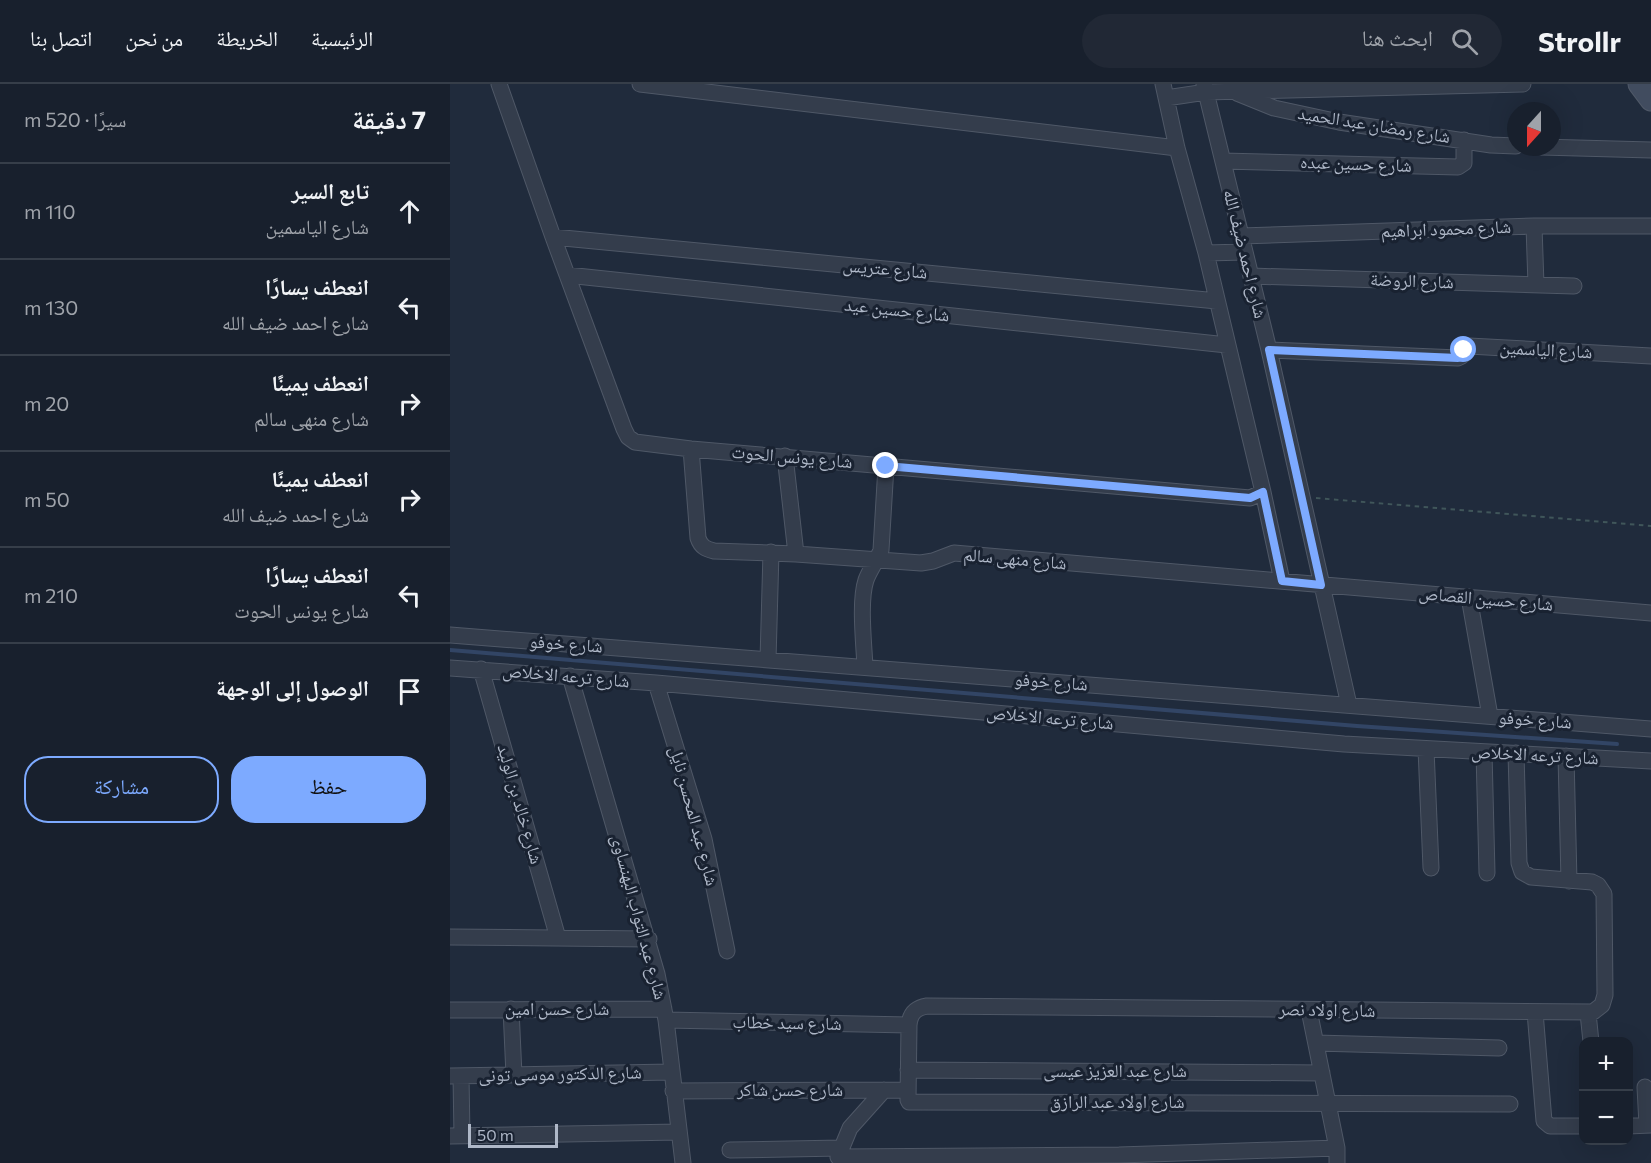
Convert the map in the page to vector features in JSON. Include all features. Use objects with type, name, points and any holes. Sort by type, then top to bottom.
[{"type":"main road","points":[[1639,84],[1651,100]]},
{"type":"street","points":[[499,84],[567,275]]},
{"type":"street","points":[[640,84],[1177,148]]},
{"type":"street","points":[[1164,91],[1205,88],[1235,92],[1523,84]]},
{"type":"street","name":"شارع احمد ضيف الله","points":[[1205,88],[1269,350],[1349,705]]},
{"type":"street","name":"شارع احمد ضيف الله","points":[[1164,91],[1206,254],[1282,581]]},
{"type":"street","name":"شارع رمضان عبد الحميد","points":[[1235,92],[1274,108],[1339,122],[1507,145]]},
{"type":"street","name":"شارع حسين عبده","points":[[1223,160],[1458,168],[1464,163],[1464,140]]},
{"type":"street","points":[[1561,148],[1651,150]]},
{"type":"street","points":[[1534,226],[1536,285]]},
{"type":"street","name":"شارع محمود ابراهيم","points":[[1241,236],[1534,226],[1651,226]]},
{"type":"street","name":"شارع عتريس","points":[[553,237],[1217,301]]},
{"type":"street","points":[[1206,254],[1245,252]]},
{"type":"street","name":"شارع حسين عيد","points":[[567,275],[1227,345]]},
{"type":"street","name":"شارع يونس الحوت","points":[[567,275],[624,429],[628,437],[641,444],[1250,498],[1263,492]]},
{"type":"street","name":"شارع الروضة","points":[[1251,276],[1574,286]]},
{"type":"street","name":"شارع الياسمين","points":[[1269,350],[1458,358],[1468,346],[1651,356]]},
{"type":"street","name":"شارع منهى سالم","points":[[691,449],[700,544],[714,551],[771,552],[921,563],[954,554],[1321,585]]},
{"type":"street","points":[[785,456],[796,554]]},
{"type":"street","points":[[865,667],[863,595],[865,582],[878,560],[882,540],[886,466]]},
{"type":"street","points":[[768,660],[771,552]]},
{"type":"street","name":"شارع حسين القصاص","points":[[1321,585],[1651,613]]},
{"type":"street","points":[[1469,597],[1490,716]]},
{"type":"street","name":"شارع خوفو","points":[[450,635],[1651,729]]},
{"type":"street","name":"شارع ترعه الاخلاص","points":[[450,668],[656,683],[1344,744],[1651,761]]},
{"type":"street","name":"شارع خالد بن الوليد","points":[[481,669],[558,938]]},
{"type":"street","name":"شارع عبد التواب البهنساوى","points":[[570,676],[649,939],[665,1014],[683,1163]]},
{"type":"street","name":"شارع عبد المحسن نايل","points":[[656,683],[704,839],[727,951]]},
{"type":"street","points":[[1426,748],[1431,868]]},
{"type":"street","points":[[1484,752],[1487,873]]},
{"type":"street","points":[[1516,753],[1520,868],[1525,875],[1531,877],[1592,882],[1598,885],[1604,894],[1604,1001],[1598,1010],[1588,1013],[1591,1037]]},
{"type":"street","points":[[1566,756],[1569,880]]},
{"type":"street","points":[[450,937],[649,939]]},
{"type":"street","name":"شارع اولاد نصر","points":[[909,1025],[911,1014],[927,1006],[1588,1013]]},
{"type":"street","name":"شارع حسن امين","points":[[450,1010],[665,1014]]},
{"type":"street","points":[[511,1010],[514,1075]]},
{"type":"street","points":[[730,1150],[838,1156],[1337,1156],[1309,1010]]},
{"type":"street","points":[[1534,1012],[1543,1117],[1547,1124],[1554,1126],[1579,1126]]},
{"type":"street","name":"شارع سيد خطاب","points":[[665,1014],[909,1025]]},
{"type":"street","points":[[908,1095],[909,1025]]},
{"type":"street","points":[[1316,1042],[1499,1048]]},
{"type":"street","name":"شارع عبد العزيز عيسى","points":[[908,1070],[1322,1073]]},
{"type":"street","name":"شارع الدكتور موسى تونى","points":[[456,1076],[671,1072]]},
{"type":"street","points":[[456,1076],[456,1136],[679,1132]]},
{"type":"street","points":[[1633,1125],[1649,1125],[1645,1087]]},
{"type":"street","points":[[838,1156],[845,1137],[856,1119],[884,1090]]},
{"type":"street","name":"شارع حسن شاكر","points":[[673,1091],[884,1090],[908,1095]]},
{"type":"street","name":"شارع اولاد عبد الرازق","points":[[908,1095],[909,1102],[1510,1104]]},
{"type":"path","points":[[1302,496],[1651,526]]},
{"type":"waterway","points":[[450,650],[1357,726],[1617,744]]},
{"type":"route","points":[[886,466],[1250,498],[1263,492],[1282,581],[1321,585],[1269,350],[1458,358],[1462,356],[1464,350]]}]
